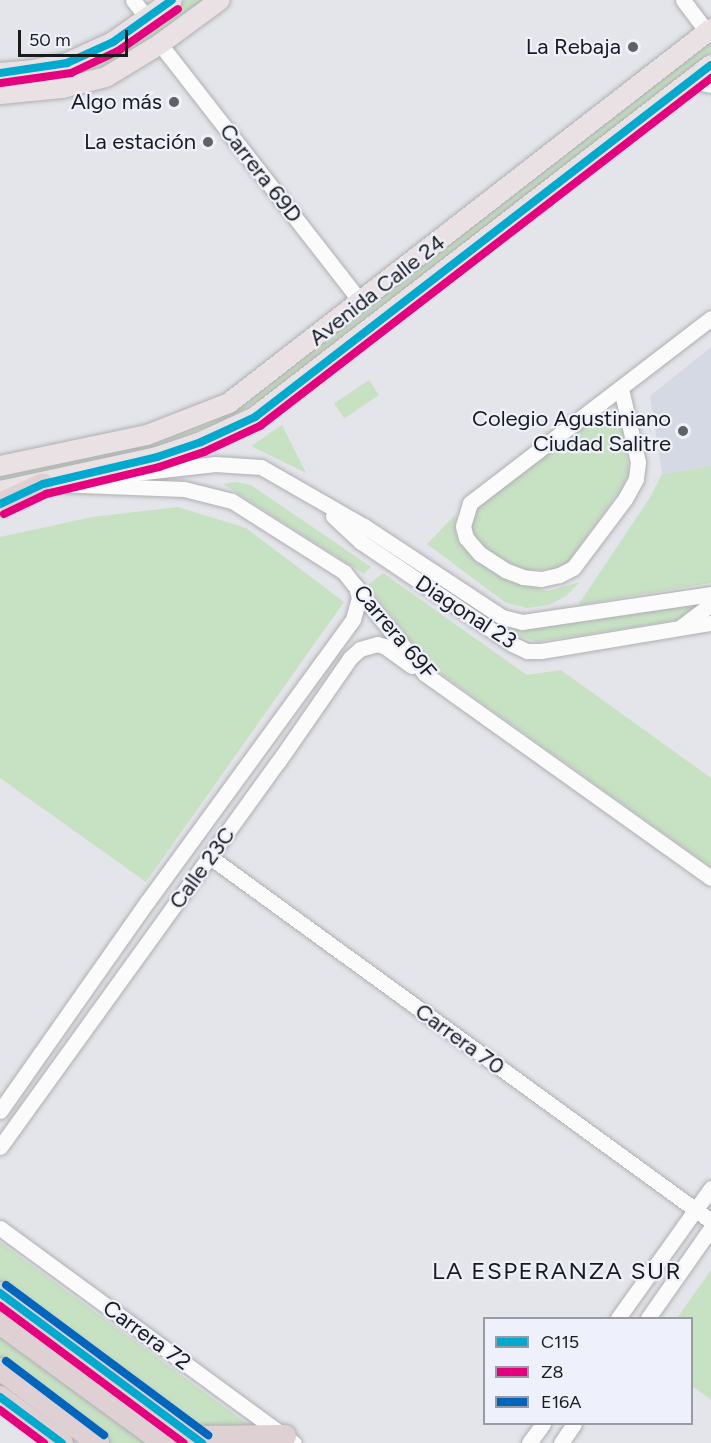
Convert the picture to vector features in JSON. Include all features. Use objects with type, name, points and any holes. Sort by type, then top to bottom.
[{"type":"highway","points":[[0,504],[43,484]]},
{"type":"highway","points":[[0,1293],[198,1440],[290,1440]]},
{"type":"highway","points":[[6,1327],[53,1332]]},
{"type":"highway","points":[[6,1327],[164,1443]]},
{"type":"highway","points":[[0,1369],[98,1443]]},
{"type":"highway","points":[[0,1397],[62,1443]]},
{"type":"main road","points":[[0,73],[67,63],[113,42],[172,0]]},
{"type":"main road","points":[[0,94],[32,92],[90,82],[123,68],[220,0]]},
{"type":"main road","name":"Avenida Calle 24","points":[[0,466],[120,442],[213,411],[246,391],[709,30]]},
{"type":"main road","name":"Avenida Calle 24","points":[[0,491],[43,484],[157,457],[201,442],[255,417],[711,65]]},
{"type":"street","points":[[133,0],[147,18]]},
{"type":"street","points":[[683,0],[709,30]]},
{"type":"street","name":"Carrera 69D","points":[[160,44],[361,302]]},
{"type":"street","points":[[691,81],[711,86]]},
{"type":"street","points":[[621,389],[638,462],[636,479],[625,499],[573,568],[559,576],[541,579],[523,577],[505,570],[472,547],[466,538],[463,519],[470,503],[477,496],[621,389],[711,318]]},
{"type":"street","name":"Diagonal 23","points":[[43,484],[234,464],[261,467],[364,526],[502,617],[514,621],[536,622],[711,594]]},
{"type":"street","name":"Carrera 69F","points":[[43,484],[184,489],[211,493],[232,501],[344,572],[425,674],[711,878]]},
{"type":"street","name":"Diagonal 23","points":[[317,501],[361,542],[520,649],[541,651],[711,623]]},
{"type":"street","name":"Calle 23C","points":[[0,1111],[128,928],[353,619],[359,598],[356,586]]},
{"type":"street","points":[[680,628],[711,604]]},
{"type":"street","name":"Calle 23C","points":[[0,1148],[350,658],[368,645],[384,646],[425,674]]},
{"type":"street","name":"Carrera 70","points":[[210,857],[711,1221]]},
{"type":"street","points":[[619,1317],[711,1188]]},
{"type":"street","name":"Carrera 72","points":[[0,1228],[290,1440]]},
{"type":"street","points":[[649,1317],[711,1228]]},
{"type":"street","points":[[529,1443],[542,1425]]},
{"type":"street","points":[[561,1443],[573,1425]]},
{"type":"shaded area","name":"Colegio Agustiniano Ciudad Salitre","points":[[711,347],[711,466],[662,474],[650,396]]},
{"type":"green space","points":[[185,0],[205,0],[124,59],[91,73],[57,81],[3,82],[101,57],[128,44]]},
{"type":"green space","points":[[711,38],[711,53],[262,399],[218,423],[155,448],[0,483],[0,473],[113,452],[159,439],[211,418]]},
{"type":"green space","points":[[369,380],[379,395],[344,418],[334,403]]},
{"type":"green space","points":[[605,411],[613,411],[621,418],[629,473],[623,486],[569,561],[560,568],[525,571],[491,553],[478,542],[471,527],[472,514],[485,500]]},
{"type":"green space","points":[[282,425],[306,473],[251,446]]},
{"type":"green space","points":[[711,466],[711,583],[578,605],[649,499],[662,474]]},
{"type":"green space","points":[[236,482],[251,485],[371,567],[364,574],[223,484]]},
{"type":"green space","points":[[178,507],[246,528],[344,602],[146,882],[0,778],[0,537],[92,517]]},
{"type":"green space","points":[[455,515],[456,535],[465,549],[516,582],[548,591],[580,582],[566,596],[549,605],[527,608],[506,603],[427,544]]},
{"type":"green space","points":[[383,573],[527,675],[561,670],[711,778],[711,867],[429,665],[368,585]]},
{"type":"green space","points":[[704,601],[678,620],[537,642],[510,633],[472,608],[511,625]]},
{"type":"green space","points":[[0,1242],[249,1425],[194,1428],[0,1281]]},
{"type":"green space","points":[[711,1270],[711,1400],[693,1387],[693,1317],[678,1317]]},
{"type":"green space","points":[[0,1330],[148,1443],[110,1443],[0,1361]]},
{"type":"transit line","name":"C115","points":[[0,73],[67,63],[113,42],[172,0]]},
{"type":"transit line","name":"Z8","points":[[1,83],[71,73],[118,51],[178,9]]},
{"type":"transit line","name":"C115","points":[[0,504],[43,484],[157,457],[201,442],[255,417],[711,65]]},
{"type":"transit line","name":"Z8","points":[[4,514],[46,494],[159,467],[204,452],[260,426],[711,78]]},
{"type":"transit line","name":"E16A","points":[[6,1285],[208,1435]]},
{"type":"transit line","name":"C115","points":[[0,1293],[202,1443]]},
{"type":"transit line","name":"Z8","points":[[0,1306],[184,1443]]},
{"type":"transit line","name":"E16A","points":[[6,1361],[104,1435]]},
{"type":"transit line","name":"C115","points":[[0,1397],[62,1443]]},
{"type":"transit line","name":"Z8","points":[[0,1410],[44,1443]]},
{"type":"place","name":"La Rebaja","points":[[633,47]]},
{"type":"place","name":"Algo más","points":[[174,102]]},
{"type":"place","name":"La estación","points":[[208,142]]},
{"type":"place","name":"Colegio Agustiniano Ciudad Salitre","points":[[683,431]]},
{"type":"district","name":"LA ESPERANZA SUR","points":[[557,1271]]}]
